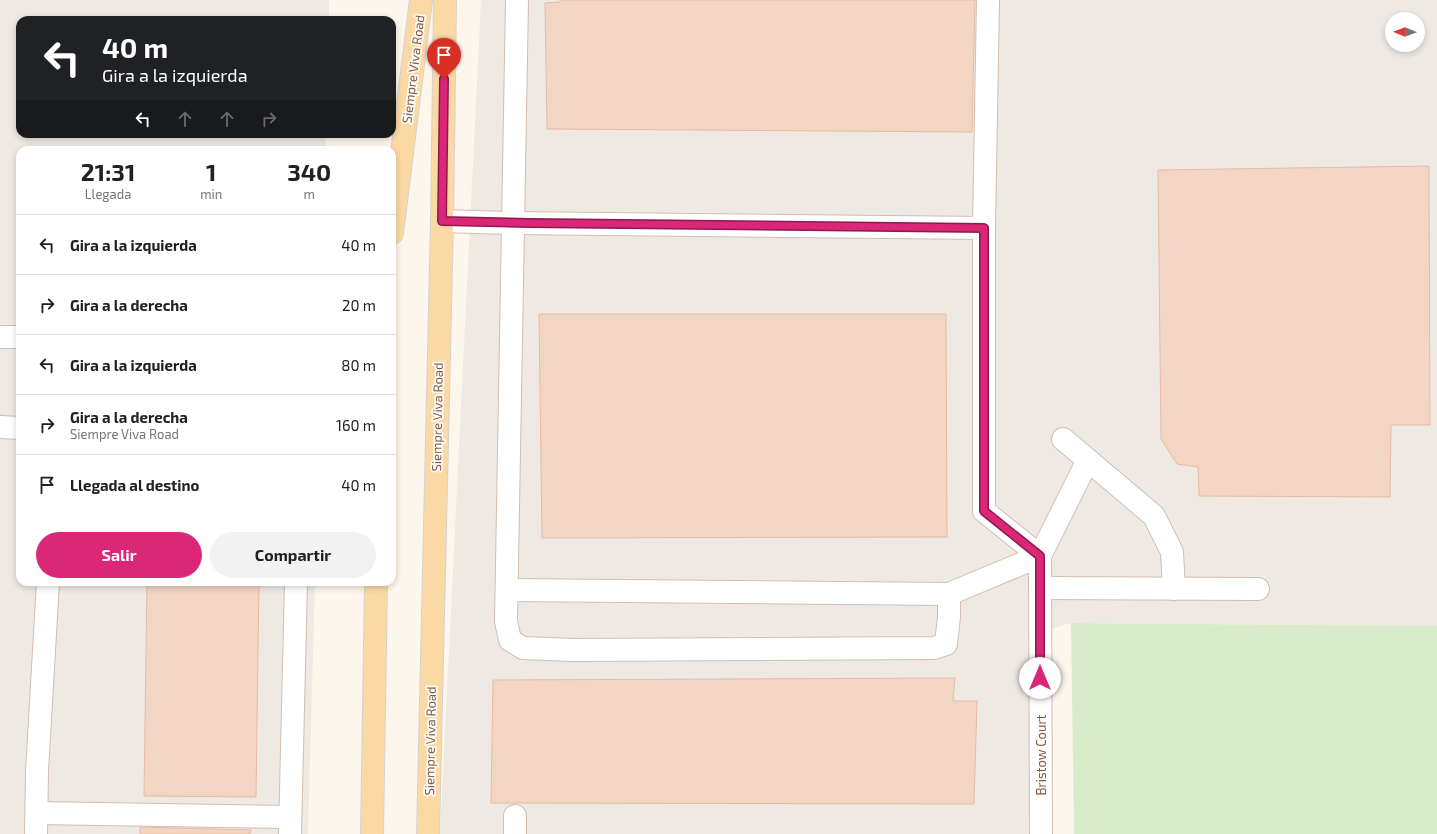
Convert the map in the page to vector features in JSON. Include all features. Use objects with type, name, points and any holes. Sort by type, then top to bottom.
[{"type":"main road","name":"Siempre Viva Road","points":[[396,201],[421,0]]},
{"type":"main road","name":"Siempre Viva Road","points":[[428,834],[442,221],[445,0]]},
{"type":"main road","points":[[372,834],[376,586]]},
{"type":"street","points":[[517,0],[506,621],[510,640],[523,648],[573,650],[934,648],[946,644],[949,617],[949,594]]},
{"type":"street","points":[[988,0],[984,228],[984,511],[1040,556]]},
{"type":"street","points":[[442,221],[984,228]]},
{"type":"street","points":[[0,336],[16,337]]},
{"type":"street","points":[[0,427],[16,428]]},
{"type":"street","points":[[1063,439],[1154,516],[1172,552],[1174,589]]},
{"type":"street","points":[[507,590],[949,594],[1040,556],[1088,460]]},
{"type":"street","name":"Bristow Court","points":[[1040,556],[1041,834]]},
{"type":"street","points":[[48,586],[37,771],[36,823],[290,825],[296,586]]},
{"type":"street","points":[[1040,588],[1258,589]]},
{"type":"shaded area","points":[[0,0],[329,0],[329,16],[16,16],[16,138],[326,138],[325,146],[16,146],[16,586],[315,586],[308,834],[0,834]]},
{"type":"shaded area","points":[[481,0],[1437,0],[1437,626],[1071,623],[1040,632],[1041,834],[440,834]]},
{"type":"green space","points":[[1071,623],[1437,626],[1437,834],[1074,834]]},
{"type":"building","points":[[560,0],[975,0],[972,132],[547,129],[545,3],[560,2]]},
{"type":"building","points":[[1429,166],[1430,425],[1391,425],[1390,497],[1199,496],[1198,467],[1177,464],[1161,439],[1158,170]]},
{"type":"building","points":[[539,314],[946,314],[947,537],[542,538]]},
{"type":"building","points":[[147,586],[259,586],[256,797],[144,796]]},
{"type":"building","points":[[955,678],[953,701],[977,701],[974,804],[491,803],[493,680]]},
{"type":"building","points":[[140,827],[251,830],[250,834],[140,834]]},
{"type":"route","points":[[444,79],[442,221],[984,228],[984,511],[1040,556],[1040,678]]}]
